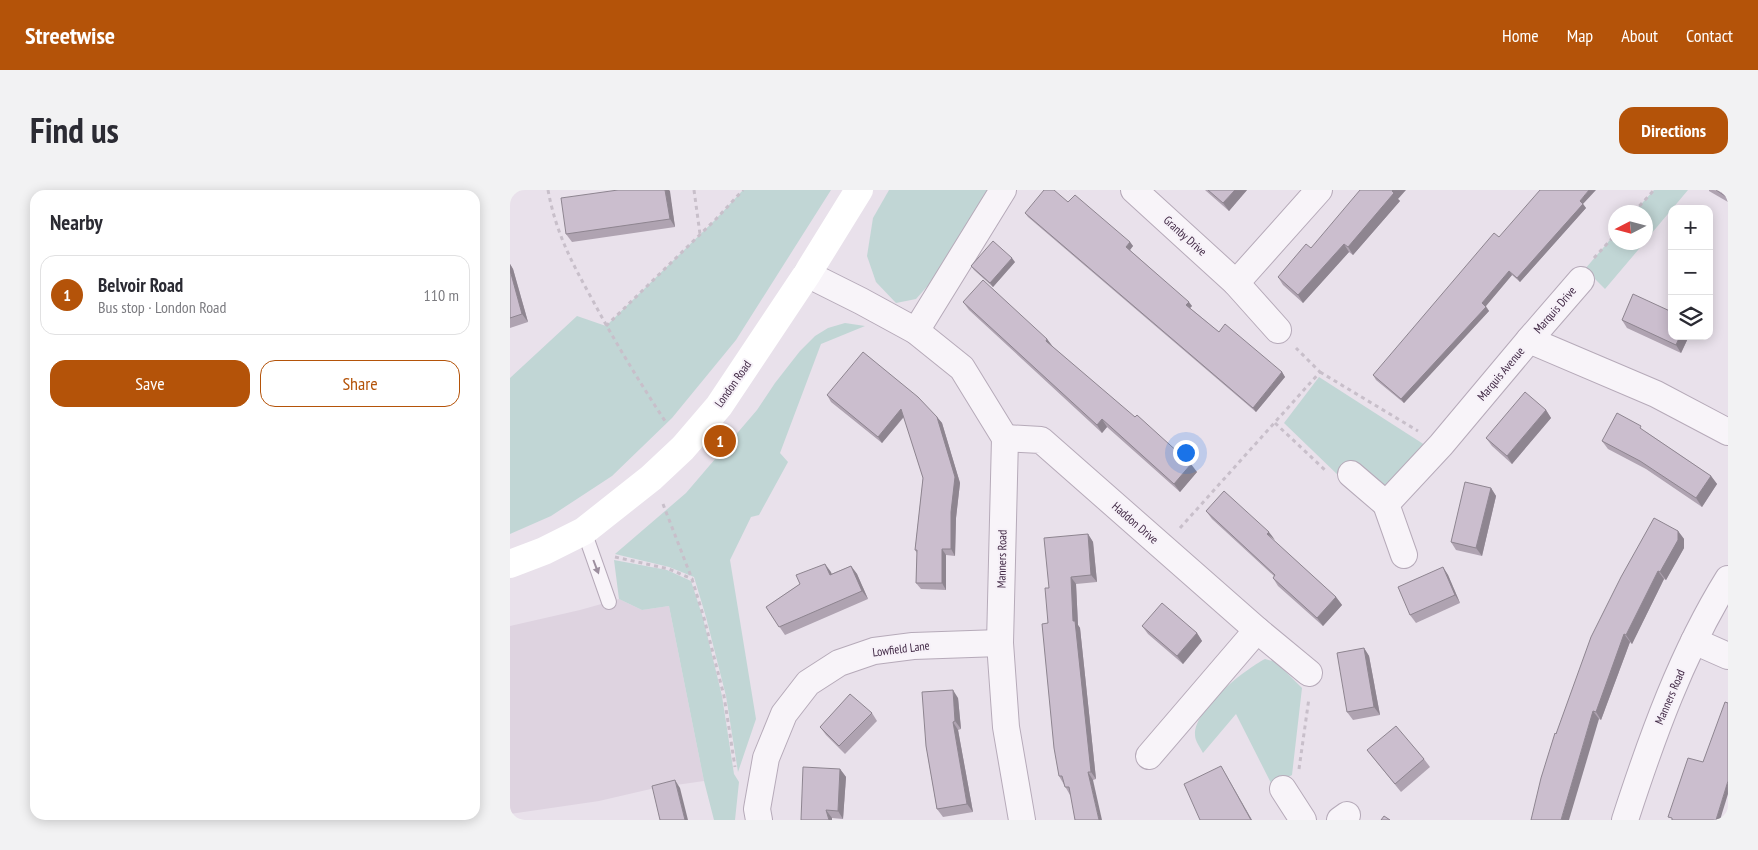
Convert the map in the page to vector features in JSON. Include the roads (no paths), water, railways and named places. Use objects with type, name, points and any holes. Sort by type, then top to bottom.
[{"type":"main road","name":"London Road","points":[[510,564],[544,551],[587,541],[682,448],[719,406],[807,274],[859,190]]},
{"type":"street","points":[[916,330],[1003,190]]},
{"type":"street","name":"Granby Drive","points":[[1134,190],[1236,283],[1278,330]]},
{"type":"street","points":[[1236,283],[1319,190]]},
{"type":"street","points":[[807,274],[861,300],[916,330],[962,368],[1005,438]]},
{"type":"street","name":"Marquis Drive","points":[[1529,340],[1581,280]]},
{"type":"street","name":"Marquis Avenue","points":[[1386,504],[1442,444],[1529,340],[1656,394],[1728,432]]},
{"type":"street","name":"Haddon Drive","points":[[1005,438],[1041,440],[1257,630],[1309,673]]},
{"type":"street","name":"Manners Road","points":[[1005,438],[1000,643],[1006,727],[1022,820]]},
{"type":"street","points":[[1351,474],[1386,504],[1404,555]]},
{"type":"street","name":"Manners Road","points":[[1625,820],[1650,744],[1694,641],[1728,579]]},
{"type":"street","points":[[1149,756],[1257,630]]},
{"type":"street","points":[[1694,641],[1728,656]]},
{"type":"street","name":"Lowfield Lane","points":[[759,820],[757,809],[766,758],[784,714],[808,682],[839,663],[874,651],[913,646],[1000,643]]},
{"type":"street","points":[[1283,789],[1303,820]]},
{"type":"lane","points":[[587,541],[609,602]]},
{"type":"place","name":"Belvoir Road","points":[[720,441]]}]
